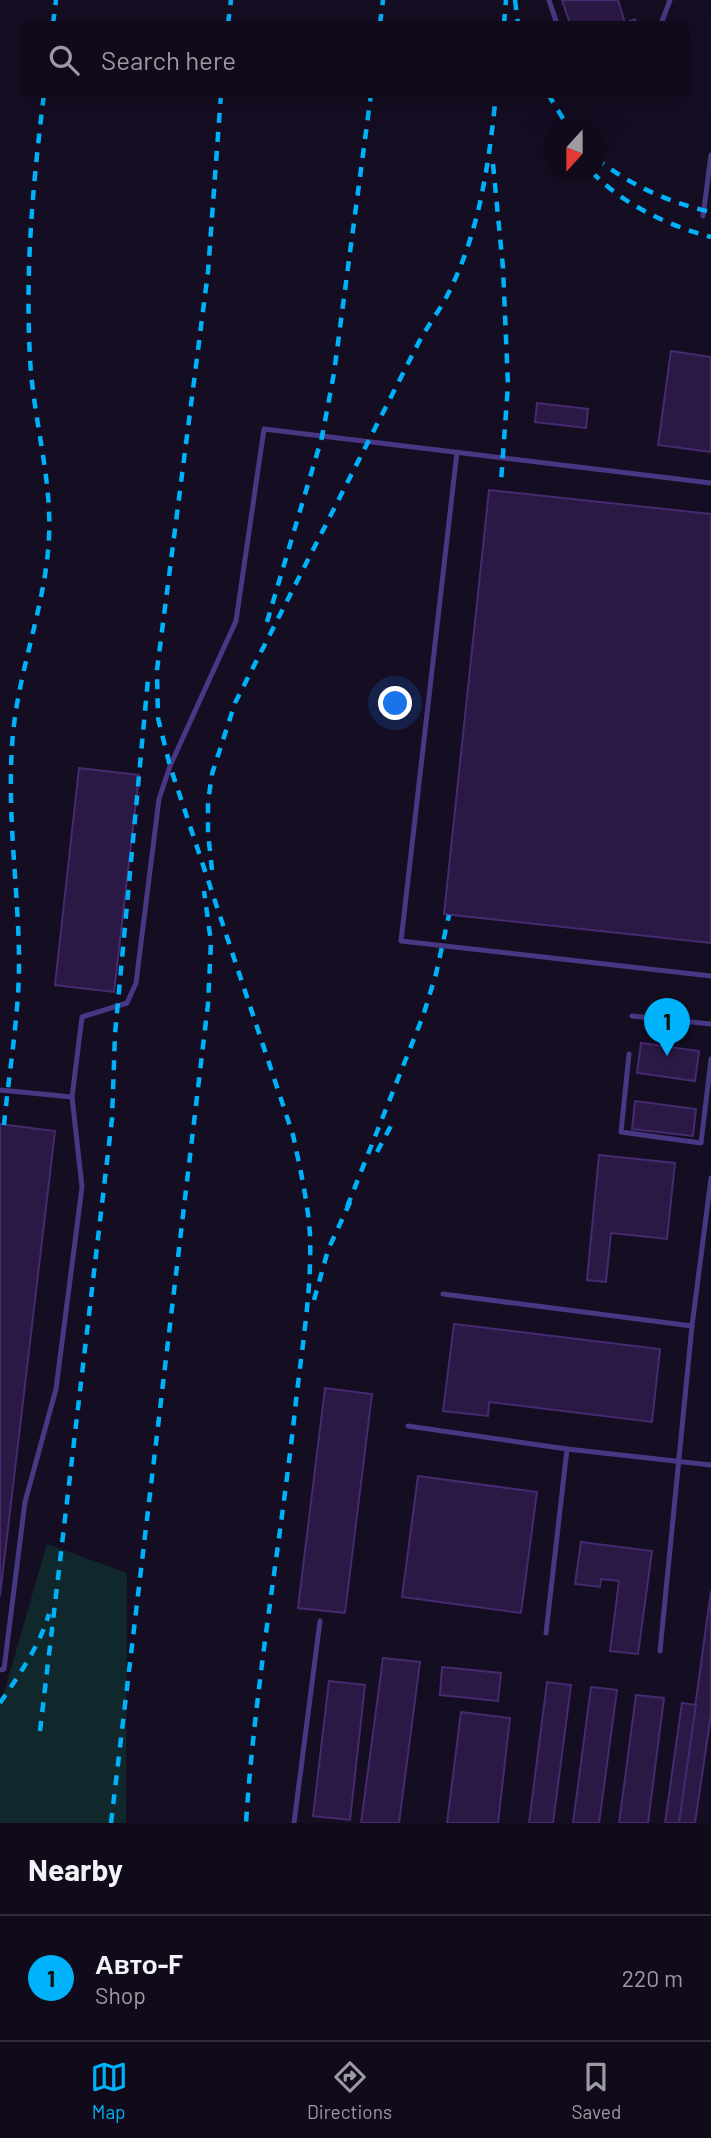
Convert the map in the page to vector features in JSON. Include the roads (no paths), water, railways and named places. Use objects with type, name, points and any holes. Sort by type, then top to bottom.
[{"type":"lane","points":[[549,0],[556,21]]},
{"type":"lane","points":[[662,21],[670,0]]},
{"type":"lane","points":[[703,216],[711,155]]},
{"type":"lane","points":[[0,1670],[4,1668],[25,1503],[56,1389],[74,1254],[82,1187],[72,1097],[82,1017],[127,1003],[136,983],[159,799],[170,766],[236,621],[264,429],[711,483]]},
{"type":"lane","points":[[457,452],[401,941],[711,976]]},
{"type":"lane","points":[[632,1016],[711,1024]]},
{"type":"lane","points":[[629,1054],[621,1132],[701,1143],[711,1059]]},
{"type":"lane","points":[[0,1090],[72,1097]]},
{"type":"lane","points":[[660,1651],[692,1326],[711,1178]]},
{"type":"lane","points":[[443,1294],[692,1326]]},
{"type":"lane","points":[[408,1426],[567,1449],[711,1465]]},
{"type":"lane","points":[[546,1633],[567,1449]]},
{"type":"lane","points":[[294,1823],[320,1620]]},
{"type":"railway","points":[[53,21],[56,0]]},
{"type":"railway","points":[[228,21],[231,0]]},
{"type":"railway","points":[[380,21],[383,0]]},
{"type":"railway","points":[[504,21],[506,0]]},
{"type":"railway","points":[[515,0],[518,21]]},
{"type":"railway","points":[[4,1125],[19,976],[11,790],[13,734],[43,587],[49,537],[48,492],[32,380],[29,325],[31,226],[44,98]]},
{"type":"railway","points":[[221,98],[208,272],[157,670],[158,718],[170,766],[293,1135],[306,1198],[310,1235],[306,1323],[255,1720],[246,1823]]},
{"type":"railway","points":[[267,622],[322,437],[334,373],[370,98]]},
{"type":"railway","points":[[212,870],[208,802],[212,774],[235,703],[421,338],[460,269],[482,196],[496,98]]},
{"type":"railway","points":[[550,98],[563,119]]},
{"type":"railway","points":[[493,164],[503,268],[508,385],[501,482]]},
{"type":"railway","points":[[606,166],[650,192],[711,212]]},
{"type":"railway","points":[[602,182],[647,212],[679,227],[711,237]]},
{"type":"railway","points":[[40,1731],[112,1119],[115,1034],[148,679]]},
{"type":"railway","points":[[111,1823],[208,1004],[211,942],[204,891]]},
{"type":"railway","points":[[347,1207],[423,1016],[436,974],[449,915]]},
{"type":"railway","points":[[377,1152],[393,1122]]},
{"type":"railway","points":[[314,1300],[328,1250],[352,1198]]},
{"type":"railway","points":[[0,1703],[34,1649],[49,1614]]},
{"type":"place","name":"Авто-F","points":[[667,1056]]}]
